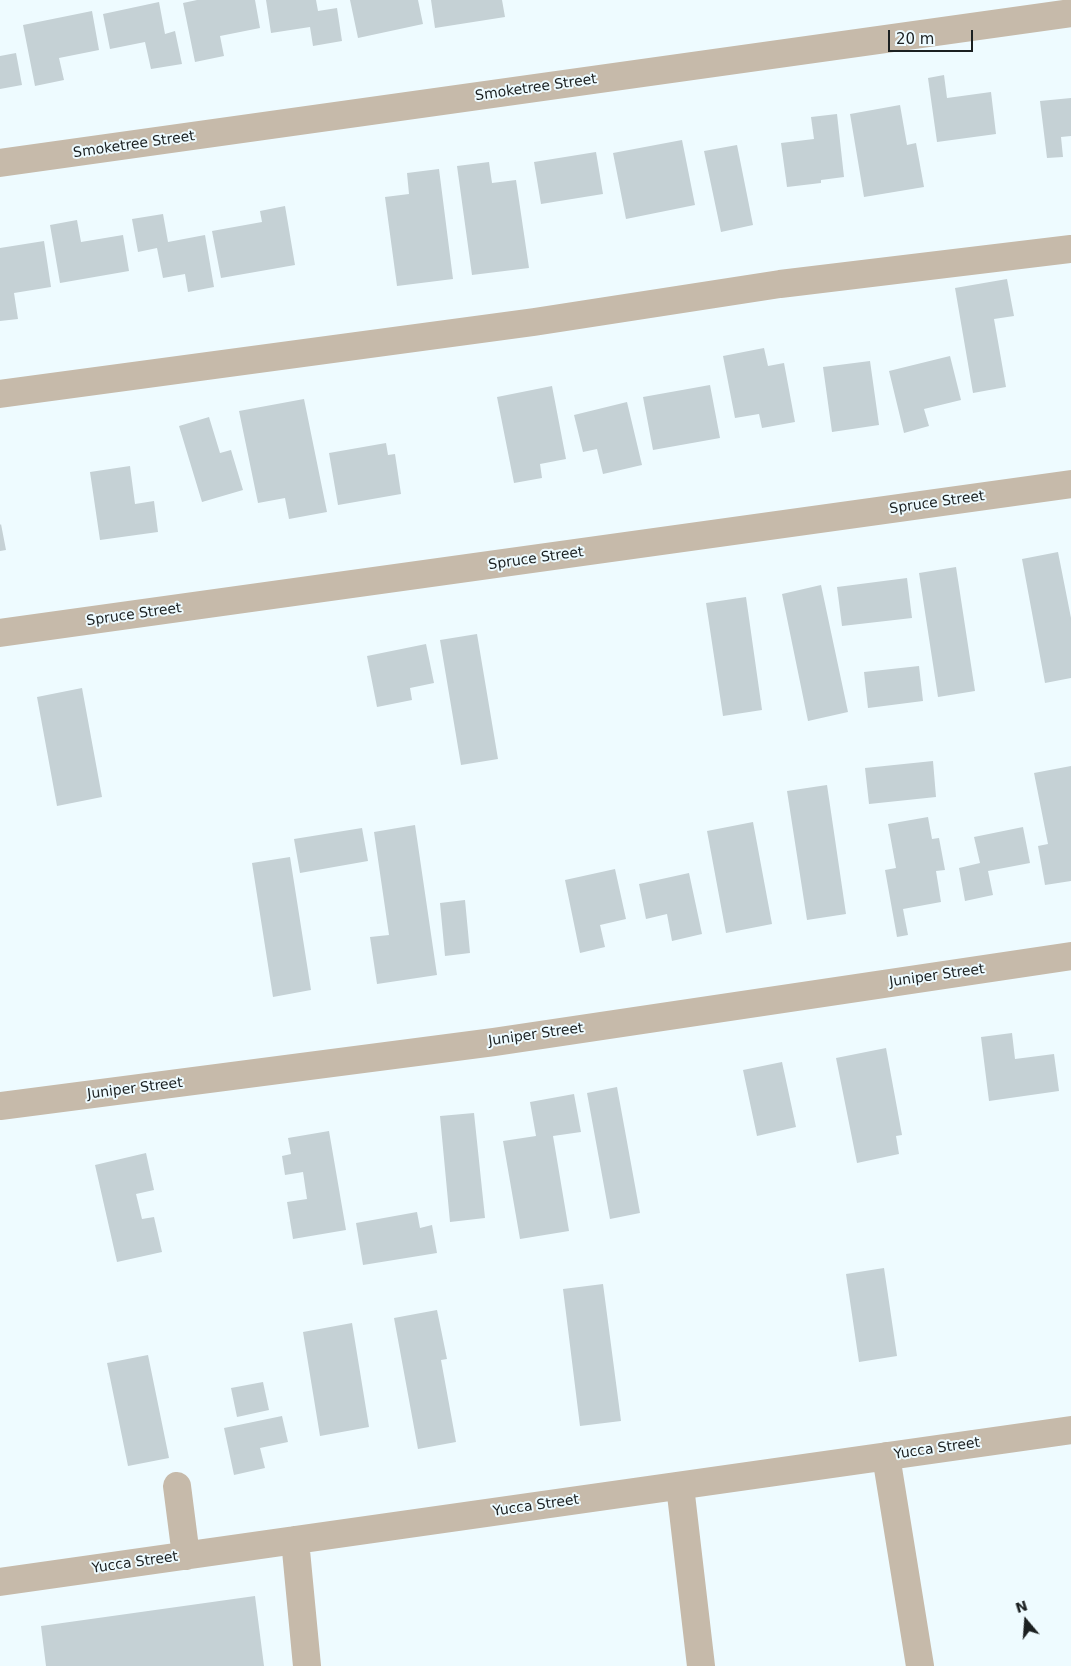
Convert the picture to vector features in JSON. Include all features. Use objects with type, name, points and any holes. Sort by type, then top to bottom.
[{"type":"street","name":"Smoketree Street","points":[[0,164],[1071,13]]},
{"type":"street","points":[[0,394],[534,322],[780,284],[1071,249]]},
{"type":"street","name":"Spruce Street","points":[[0,633],[1071,484]]},
{"type":"street","name":"Juniper Street","points":[[0,1106],[494,1042],[1071,956]]},
{"type":"street","name":"Yucca Street","points":[[0,1582],[1071,1430]]},
{"type":"street","points":[[886,1456],[920,1666]]},
{"type":"street","points":[[177,1486],[186,1556]]},
{"type":"street","points":[[680,1486],[701,1666]]},
{"type":"street","points":[[295,1540],[307,1666]]},
{"type":"building","points":[[197,0],[255,0],[260,28],[220,36],[224,56],[195,62],[183,3]]},
{"type":"building","points":[[266,0],[316,0],[318,11],[337,8],[342,41],[313,46],[310,27],[271,33]]},
{"type":"building","points":[[350,0],[418,0],[423,24],[358,38]]},
{"type":"building","points":[[431,0],[502,0],[505,17],[435,28]]},
{"type":"building","points":[[159,2],[165,34],[175,31],[182,64],[151,69],[145,42],[110,49],[103,14]]},
{"type":"building","points":[[92,11],[99,50],[59,58],[64,80],[35,86],[23,25]]},
{"type":"building","points":[[16,53],[22,85],[0,89],[0,56]]},
{"type":"building","points":[[944,75],[947,98],[991,92],[996,134],[937,142],[928,78]]},
{"type":"building","points":[[1071,98],[1071,136],[1061,137],[1063,157],[1047,158],[1040,101]]},
{"type":"building","points":[[900,105],[907,145],[916,143],[924,187],[864,197],[850,114]]},
{"type":"building","points":[[837,114],[844,177],[821,180],[821,183],[787,187],[781,143],[814,139],[811,117]]},
{"type":"building","points":[[682,140],[695,205],[626,219],[613,153]]},
{"type":"building","points":[[737,145],[753,225],[721,232],[704,151]]},
{"type":"building","points":[[596,152],[603,194],[541,204],[534,162]]},
{"type":"building","points":[[489,162],[492,183],[516,180],[529,268],[472,275],[457,166]]},
{"type":"building","points":[[439,169],[453,279],[397,286],[385,197],[409,194],[407,173]]},
{"type":"building","points":[[285,206],[295,265],[221,278],[212,231],[262,222],[260,211]]},
{"type":"building","points":[[163,214],[168,242],[205,235],[214,287],[188,292],[185,274],[163,278],[157,248],[138,252],[132,219]]},
{"type":"building","points":[[77,220],[81,242],[123,235],[129,271],[60,283],[50,225]]},
{"type":"building","points":[[44,241],[51,287],[14,293],[18,319],[0,321],[0,248]]},
{"type":"building","points":[[1007,279],[1014,316],[994,319],[1006,387],[973,393],[955,288]]},
{"type":"building","points":[[764,348],[768,366],[784,363],[795,422],[762,428],[759,414],[735,418],[723,356]]},
{"type":"building","points":[[950,356],[961,400],[924,409],[929,426],[904,433],[889,371]]},
{"type":"building","points":[[870,361],[879,425],[832,432],[823,367]]},
{"type":"building","points":[[710,385],[720,438],[653,450],[643,397]]},
{"type":"building","points":[[552,386],[566,459],[540,464],[542,478],[514,483],[497,397]]},
{"type":"building","points":[[304,399],[327,512],[289,519],[285,498],[258,503],[239,411]]},
{"type":"building","points":[[627,402],[642,465],[603,474],[597,449],[583,452],[574,415]]},
{"type":"building","points":[[209,417],[220,453],[231,450],[243,490],[202,502],[179,426]]},
{"type":"building","points":[[386,443],[388,455],[395,454],[401,494],[338,505],[329,453]]},
{"type":"building","points":[[130,466],[135,504],[154,501],[158,532],[100,540],[90,472]]},
{"type":"building","points":[[0,525],[6,550],[0,551]]},
{"type":"building","points":[[1058,552],[1071,618],[1071,678],[1045,683],[1022,559]]},
{"type":"building","points":[[956,567],[975,691],[938,697],[919,573]]},
{"type":"building","points":[[907,578],[912,618],[842,626],[837,587]]},
{"type":"building","points":[[821,585],[848,712],[808,721],[782,594]]},
{"type":"building","points":[[746,597],[762,710],[723,716],[706,603]]},
{"type":"building","points":[[477,634],[498,759],[461,765],[440,640]]},
{"type":"building","points":[[426,644],[434,683],[410,688],[412,700],[377,707],[367,656]]},
{"type":"building","points":[[919,666],[923,701],[868,708],[864,672]]},
{"type":"building","points":[[82,688],[102,797],[57,806],[37,697]]},
{"type":"building","points":[[933,761],[936,797],[869,804],[865,768]]},
{"type":"building","points":[[1071,766],[1071,881],[1045,885],[1038,846],[1048,844],[1034,773]]},
{"type":"building","points":[[827,785],[846,914],[807,920],[787,791]]},
{"type":"building","points":[[928,817],[932,839],[939,838],[945,870],[936,871],[941,902],[903,909],[908,935],[897,937],[885,870],[896,868],[888,824]]},
{"type":"building","points":[[753,822],[772,924],[726,933],[707,831]]},
{"type":"building","points":[[415,825],[437,975],[377,984],[370,937],[389,935],[374,832]]},
{"type":"building","points":[[1023,827],[1030,863],[988,871],[993,895],[965,901],[959,868],[980,863],[974,837]]},
{"type":"building","points":[[362,828],[368,861],[300,873],[294,839]]},
{"type":"building","points":[[290,857],[311,990],[273,997],[252,863]]},
{"type":"building","points":[[615,869],[626,919],[600,925],[605,947],[580,953],[565,880]]},
{"type":"building","points":[[689,873],[702,934],[672,941],[667,914],[646,919],[639,884]]},
{"type":"building","points":[[465,900],[470,953],[445,956],[440,903]]},
{"type":"building","points":[[1012,1033],[1015,1059],[1054,1054],[1059,1091],[989,1101],[981,1037]]},
{"type":"building","points":[[886,1048],[902,1135],[896,1136],[899,1154],[857,1163],[836,1058]]},
{"type":"building","points":[[782,1062],[796,1127],[757,1136],[743,1070]]},
{"type":"building","points":[[617,1087],[640,1213],[610,1219],[587,1093]]},
{"type":"building","points":[[574,1094],[581,1132],[553,1136],[569,1231],[520,1239],[503,1141],[536,1136],[530,1102]]},
{"type":"building","points":[[474,1113],[485,1218],[450,1222],[440,1116]]},
{"type":"building","points":[[329,1131],[346,1230],[293,1239],[287,1202],[307,1199],[303,1172],[285,1175],[282,1156],[291,1154],[288,1138]]},
{"type":"building","points":[[146,1153],[154,1190],[136,1194],[142,1219],[154,1217],[162,1252],[117,1262],[95,1165]]},
{"type":"building","points":[[417,1212],[420,1228],[432,1225],[437,1253],[363,1265],[356,1223]]},
{"type":"building","points":[[884,1268],[897,1356],[859,1362],[846,1274]]},
{"type":"building","points":[[603,1284],[621,1421],[580,1426],[563,1289]]},
{"type":"building","points":[[437,1310],[447,1359],[441,1360],[456,1442],[418,1449],[394,1318]]},
{"type":"building","points":[[352,1323],[369,1427],[320,1436],[303,1332]]},
{"type":"building","points":[[148,1355],[169,1458],[128,1466],[107,1363]]},
{"type":"building","points":[[263,1382],[269,1410],[237,1417],[231,1388]]},
{"type":"building","points":[[282,1416],[288,1442],[260,1448],[265,1468],[234,1475],[224,1428]]},
{"type":"building","points":[[255,1596],[264,1666],[46,1666],[41,1626]]}]
